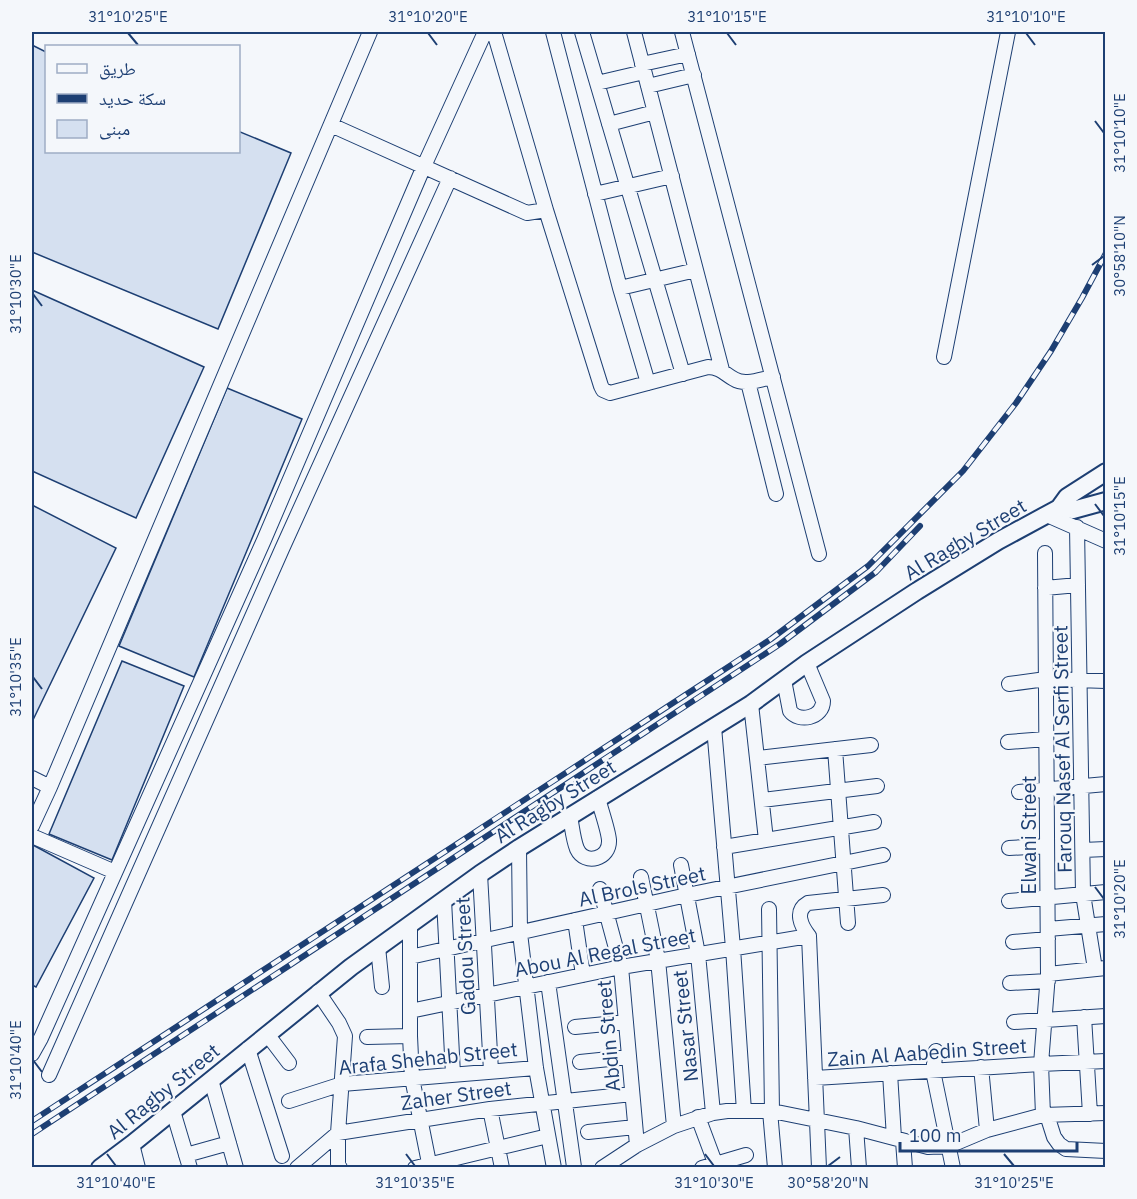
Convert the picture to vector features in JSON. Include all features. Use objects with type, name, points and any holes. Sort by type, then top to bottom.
[{"type":"main road","points":[[1053,511],[1067,496],[1106,472]]},
{"type":"main road","points":[[1053,511],[1073,510],[1106,501]]},
{"type":"main road","name":"Al Ragby Street","points":[[101,1167],[126,1155],[173,1111],[318,992],[480,874],[751,704],[807,663],[917,591],[998,541],[1053,511]]},
{"type":"street","points":[[32,826],[370,32]]},
{"type":"street","points":[[49,1075],[381,330],[424,166],[485,32]]},
{"type":"street","points":[[494,32],[546,210],[603,390],[610,393],[708,367],[722,370],[734,380],[748,382],[773,377]]},
{"type":"street","points":[[553,32],[620,288],[648,383]]},
{"type":"street","points":[[582,32],[682,374]]},
{"type":"street","points":[[634,32],[722,370]]},
{"type":"street","points":[[682,32],[819,554]]},
{"type":"street","points":[[944,357],[1008,32]]},
{"type":"street","points":[[597,83],[688,54]]},
{"type":"street","points":[[648,86],[694,75]]},
{"type":"street","points":[[609,124],[655,112]]},
{"type":"street","points":[[331,125],[527,213],[546,210]]},
{"type":"street","points":[[595,194],[672,176]]},
{"type":"street","points":[[32,1054],[264,540],[357,321],[450,178]]},
{"type":"street","points":[[620,288],[696,270]]},
{"type":"street","points":[[357,321],[381,330]]},
{"type":"street","points":[[748,382],[776,494]]},
{"type":"street","points":[[1053,511],[1077,527],[1106,541]]},
{"type":"street","name":"Farouq Nasef Al Serfi Street","points":[[1077,527],[1083,894],[1088,926],[1100,969]]},
{"type":"street","points":[[264,540],[282,549]]},
{"type":"street","name":"Elwani Street","points":[[1045,553],[1048,977],[1041,1064],[1045,1115],[1054,1137],[1066,1149],[1106,1151]]},
{"type":"street","points":[[1045,588],[1078,585]]},
{"type":"street","points":[[784,680],[790,711],[793,715],[798,717],[815,715],[820,712],[823,701],[807,663]]},
{"type":"street","points":[[1009,684],[1046,679],[1106,681]]},
{"type":"street","points":[[751,704],[766,840]]},
{"type":"street","points":[[714,727],[744,1111]]},
{"type":"street","points":[[1008,742],[1046,739]]},
{"type":"street","points":[[172,745],[191,754]]},
{"type":"street","points":[[757,758],[872,745]]},
{"type":"street","points":[[835,749],[848,923]]},
{"type":"street","points":[[32,778],[50,787]]},
{"type":"street","points":[[1019,792],[1106,784]]},
{"type":"street","points":[[762,800],[877,786]]},
{"type":"street","points":[[570,816],[577,849],[583,857],[592,859],[601,857],[608,849],[609,840],[598,798]]},
{"type":"street","points":[[724,847],[874,822]]},
{"type":"street","points":[[32,836],[115,872]]},
{"type":"street","points":[[1009,848],[1047,846]]},
{"type":"street","points":[[519,848],[520,933],[536,1068],[554,1167]]},
{"type":"street","points":[[1083,850],[1106,849]]},
{"type":"street","name":"Al Brols Street","points":[[410,957],[687,895],[883,855]]},
{"type":"street","name":"Nasar Street","points":[[681,864],[698,954],[713,1113]]},
{"type":"street","name":"Gadou Street","points":[[480,874],[491,1071]]},
{"type":"street","points":[[641,877],[658,960],[674,1126]]},
{"type":"street","name":"Abdin Street","points":[[600,889],[621,967],[637,1145]]},
{"type":"street","points":[[1009,901],[1106,892]]},
{"type":"street","points":[[819,1167],[809,936],[801,924],[800,911],[808,903],[883,895]]},
{"type":"street","points":[[444,900],[453,1074]]},
{"type":"street","points":[[769,909],[771,1111],[775,1167]]},
{"type":"street","points":[[575,920],[583,975]]},
{"type":"street","points":[[410,924],[412,1078],[420,1119],[425,1166],[548,1136]]},
{"type":"street","points":[[1013,942],[1106,924]]},
{"type":"street","name":"Abou Al Regal Street","points":[[410,1011],[658,960],[809,936]]},
{"type":"street","points":[[378,947],[382,987]]},
{"type":"street","points":[[1010,983],[1100,969]]},
{"type":"street","points":[[548,982],[574,1167],[585,1167]]},
{"type":"street","points":[[318,992],[345,1036],[338,1133],[338,1164],[340,1167]]},
{"type":"street","points":[[1014,1022],[1106,1016]]},
{"type":"street","points":[[1084,1017],[1090,1114]]},
{"type":"street","points":[[575,1027],[626,1022]]},
{"type":"street","points":[[267,1034],[289,1063]]},
{"type":"street","points":[[367,1037],[410,1036]]},
{"type":"street","points":[[248,1049],[282,1156]]},
{"type":"street","points":[[936,1051],[933,1071],[953,1167]]},
{"type":"street","points":[[580,1062],[629,1057]]},
{"type":"street","name":"Zain Al Aabedin Street","points":[[815,1078],[1106,1061]]},
{"type":"street","points":[[981,1067],[987,1130]]},
{"type":"street","name":"Arafa Shehab Street","points":[[289,1101],[342,1084],[536,1068]]},
{"type":"street","points":[[890,1073],[905,1167]]},
{"type":"street","points":[[211,1080],[236,1167]]},
{"type":"street","name":"Zaher Street","points":[[297,1167],[338,1133],[490,1109],[632,1094]]},
{"type":"street","points":[[490,1109],[502,1167]]},
{"type":"street","points":[[173,1111],[188,1161],[229,1143]]},
{"type":"street","points":[[602,1167],[622,1162],[637,1145],[674,1126],[713,1113],[771,1111],[856,1128],[928,1147],[949,1146],[987,1130],[1045,1115],[1106,1113]]},
{"type":"street","points":[[698,1117],[716,1166]]},
{"type":"street","points":[[588,1132],[635,1127]]},
{"type":"street","points":[[856,1128],[858,1167]]},
{"type":"street","points":[[126,1155],[138,1167]]},
{"type":"street","points":[[702,1167],[716,1166],[746,1155]]},
{"type":"building","points":[[32,45],[45,52],[45,153],[240,153],[240,132],[291,153],[218,329],[32,252]]},
{"type":"building","points":[[32,290],[204,367],[136,518],[32,471]]},
{"type":"building","points":[[227,388],[302,419],[194,677],[119,646]]},
{"type":"building","points":[[32,505],[116,548],[32,722]]},
{"type":"building","points":[[122,661],[184,686],[112,860],[49,834]]},
{"type":"building","points":[[33,845],[94,878],[36,987],[32,985]]},
{"type":"railway","points":[[32,1121],[771,639],[868,566],[963,471],[1016,403],[1051,351],[1106,253]]},
{"type":"railway","points":[[32,1134],[780,644],[876,572],[920,526]]}]
